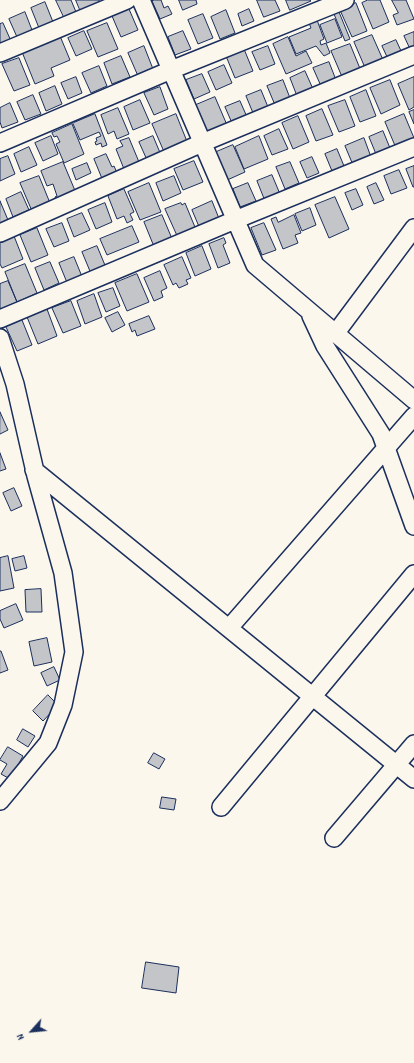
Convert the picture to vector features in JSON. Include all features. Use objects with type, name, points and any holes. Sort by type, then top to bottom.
[{"type":"street","points":[[0,53],[127,0]]},
{"type":"street","points":[[141,0],[254,265],[414,400]]},
{"type":"street","points":[[0,143],[171,70],[345,0]]},
{"type":"street","points":[[0,233],[202,143],[414,55]]},
{"type":"street","points":[[0,320],[235,220],[414,147]]},
{"type":"street","points":[[335,334],[414,228]]},
{"type":"street","points":[[308,310],[325,346],[381,434],[414,526]]},
{"type":"street","points":[[0,338],[15,384],[34,470],[63,573],[74,652],[63,706],[48,743],[0,801]]},
{"type":"street","points":[[229,628],[414,416]]},
{"type":"street","points":[[34,470],[414,779]]},
{"type":"street","points":[[222,807],[414,574]]},
{"type":"street","points":[[334,838],[414,744]]},
{"type":"building","points":[[56,0],[71,0],[76,12],[64,17]]},
{"type":"building","points":[[76,0],[99,0],[100,4],[81,12]]},
{"type":"building","points":[[161,0],[164,8],[168,6],[172,14],[160,19],[152,1]]},
{"type":"building","points":[[179,0],[196,0],[197,4],[183,10]]},
{"type":"building","points":[[257,0],[275,0],[280,11],[264,17]]},
{"type":"building","points":[[286,0],[310,0],[311,1],[290,10]]},
{"type":"building","points":[[368,0],[380,0],[389,22],[373,29],[362,3]]},
{"type":"building","points":[[392,0],[406,0],[414,19],[397,25],[393,15],[398,13]]},
{"type":"building","points":[[45,2],[53,22],[39,28],[31,8]]},
{"type":"building","points":[[356,3],[367,31],[352,37],[340,10]]},
{"type":"building","points":[[129,9],[138,30],[121,37],[112,16]]},
{"type":"building","points":[[249,9],[254,21],[242,26],[238,14]]},
{"type":"building","points":[[226,10],[235,33],[220,39],[211,17]]},
{"type":"building","points":[[25,12],[32,30],[17,37],[9,19]]},
{"type":"building","points":[[339,12],[350,39],[345,41],[334,14]]},
{"type":"building","points":[[203,14],[213,38],[198,44],[188,20]]},
{"type":"building","points":[[335,19],[342,37],[327,43],[320,25]]},
{"type":"building","points":[[317,20],[324,39],[320,41],[321,45],[326,43],[330,53],[324,56],[316,46],[296,54],[289,37],[311,28],[309,23]]},
{"type":"building","points":[[3,23],[11,41],[0,46],[0,24]]},
{"type":"building","points":[[107,23],[118,49],[98,57],[87,31]]},
{"type":"building","points":[[84,31],[92,49],[76,56],[68,38]]},
{"type":"building","points":[[183,31],[191,49],[175,55],[168,37]]},
{"type":"building","points":[[414,32],[414,48],[410,49],[404,36]]},
{"type":"building","points":[[372,35],[384,62],[366,70],[354,42]]},
{"type":"building","points":[[60,36],[70,60],[51,68],[54,76],[35,84],[22,52]]},
{"type":"building","points":[[288,37],[296,56],[306,51],[312,63],[286,74],[273,44]]},
{"type":"building","points":[[396,40],[402,53],[388,59],[382,46]]},
{"type":"building","points":[[350,44],[361,71],[343,79],[331,51]]},
{"type":"building","points":[[144,46],[153,69],[138,76],[128,53]]},
{"type":"building","points":[[268,46],[275,64],[260,70],[252,52]]},
{"type":"building","points":[[244,49],[253,71],[235,78],[226,56]]},
{"type":"building","points":[[121,56],[130,77],[112,84],[104,63]]},
{"type":"building","points":[[19,58],[30,85],[14,91],[2,64]]},
{"type":"building","points":[[329,62],[336,80],[321,86],[313,68]]},
{"type":"building","points":[[224,65],[232,83],[216,90],[208,72]]},
{"type":"building","points":[[99,66],[107,86],[91,93],[82,73]]},
{"type":"building","points":[[305,71],[313,89],[297,96],[290,78]]},
{"type":"building","points":[[202,74],[210,92],[194,99],[186,80]]},
{"type":"building","points":[[76,77],[82,93],[68,99],[61,83]]},
{"type":"building","points":[[414,77],[414,107],[409,110],[398,84]]},
{"type":"building","points":[[283,80],[290,98],[275,105],[267,86]]},
{"type":"building","points":[[390,80],[400,105],[381,114],[370,88]]},
{"type":"building","points":[[55,86],[62,104],[46,111],[39,93]]},
{"type":"building","points":[[160,87],[168,109],[154,115],[144,93]]},
{"type":"building","points":[[261,90],[268,107],[253,113],[246,96]]},
{"type":"building","points":[[366,90],[376,116],[360,122],[350,97]]},
{"type":"building","points":[[33,95],[41,114],[25,120],[17,102]]},
{"type":"building","points":[[215,97],[227,125],[208,133],[196,105]]},
{"type":"building","points":[[140,100],[150,123],[133,130],[124,107]]},
{"type":"building","points":[[345,100],[355,126],[339,132],[328,106]]},
{"type":"building","points":[[240,101],[247,117],[232,123],[225,107]]},
{"type":"building","points":[[10,103],[18,122],[2,128],[0,122],[0,108]]},
{"type":"building","points":[[118,108],[129,134],[117,139],[114,131],[108,134],[101,115]]},
{"type":"building","points":[[322,109],[333,135],[316,141],[306,116]]},
{"type":"building","points":[[414,110],[414,124],[409,112]]},
{"type":"building","points":[[95,114],[107,145],[102,147],[101,143],[96,145],[95,142],[97,141],[96,138],[101,136],[99,132],[80,140],[71,119],[73,119],[74,122]]},
{"type":"building","points":[[176,114],[188,144],[165,154],[152,124]]},
{"type":"building","points":[[404,114],[414,140],[396,148],[385,122]]},
{"type":"building","points":[[298,116],[309,142],[293,149],[282,123]]},
{"type":"building","points":[[72,124],[84,154],[64,163],[56,144],[60,142],[57,136],[54,137],[52,133]]},
{"type":"building","points":[[279,129],[288,149],[272,155],[264,136]]},
{"type":"building","points":[[383,131],[390,148],[376,154],[369,137]]},
{"type":"building","points":[[51,136],[58,154],[43,161],[35,143]]},
{"type":"building","points":[[153,136],[161,155],[147,160],[139,142]]},
{"type":"building","points":[[259,136],[268,159],[244,169],[235,147]]},
{"type":"building","points":[[129,138],[139,162],[124,169],[116,149],[123,146],[120,141]]},
{"type":"building","points":[[364,138],[371,157],[353,165],[345,146]]},
{"type":"building","points":[[233,145],[245,172],[225,181],[214,153]]},
{"type":"building","points":[[29,147],[37,165],[21,172],[14,154]]},
{"type":"building","points":[[337,149],[344,166],[332,171],[325,154]]},
{"type":"building","points":[[106,154],[112,167],[114,166],[118,175],[103,181],[94,159]]},
{"type":"building","points":[[8,156],[15,174],[0,181],[0,159]]},
{"type":"building","points":[[312,157],[319,173],[307,178],[300,162]]},
{"type":"building","points":[[194,161],[203,182],[183,190],[174,169]]},
{"type":"building","points":[[63,162],[76,193],[57,201],[53,184],[47,186],[41,171]]},
{"type":"building","points":[[290,162],[299,183],[285,189],[276,167]]},
{"type":"building","points":[[87,163],[91,173],[76,180],[72,169]]},
{"type":"building","points":[[414,166],[414,187],[413,187],[406,169]]},
{"type":"building","points":[[399,170],[407,188],[391,194],[384,176]]},
{"type":"building","points":[[272,175],[280,194],[265,201],[257,181]]},
{"type":"building","points":[[39,176],[50,203],[32,211],[20,183]]},
{"type":"building","points":[[174,176],[181,193],[163,201],[156,183]]},
{"type":"building","points":[[149,183],[161,212],[140,220],[128,192]]},
{"type":"building","points":[[248,183],[256,201],[240,207],[233,189]]},
{"type":"building","points":[[376,183],[384,200],[374,204],[367,187]]},
{"type":"building","points":[[124,189],[134,212],[130,214],[133,220],[127,223],[124,216],[117,219],[108,196]]},
{"type":"building","points":[[356,189],[363,205],[352,210],[345,193]]},
{"type":"building","points":[[21,192],[29,210],[13,217],[6,199]]},
{"type":"building","points":[[335,197],[349,229],[329,238],[315,205]]},
{"type":"building","points":[[0,201],[8,220],[0,223]]},
{"type":"building","points":[[212,201],[220,221],[200,229],[192,210]]},
{"type":"building","points":[[105,203],[112,222],[96,229],[88,210]]},
{"type":"building","points":[[181,203],[182,205],[185,203],[197,232],[179,240],[165,209]]},
{"type":"building","points":[[310,208],[316,225],[302,231],[295,214]]},
{"type":"building","points":[[82,213],[90,230],[74,237],[67,219]]},
{"type":"building","points":[[162,215],[173,241],[155,249],[144,222]]},
{"type":"building","points":[[294,215],[301,233],[295,235],[298,243],[283,249],[271,219],[276,217],[278,222]]},
{"type":"building","points":[[62,223],[69,241],[54,247],[46,229]]},
{"type":"building","points":[[264,223],[276,250],[262,255],[251,228]]},
{"type":"building","points":[[132,226],[139,242],[107,255],[100,239]]},
{"type":"building","points":[[37,228],[48,255],[31,262],[20,235]]},
{"type":"building","points":[[14,236],[23,259],[2,268],[0,264],[0,242]]},
{"type":"building","points":[[224,238],[226,243],[223,245],[230,263],[218,268],[209,244]]},
{"type":"building","points":[[97,246],[107,270],[92,276],[82,252]]},
{"type":"building","points":[[202,246],[211,269],[195,276],[186,253]]},
{"type":"building","points":[[74,257],[83,279],[68,285],[59,263]]},
{"type":"building","points":[[182,257],[191,278],[186,280],[188,284],[179,288],[176,283],[173,285],[164,265]]},
{"type":"building","points":[[50,262],[59,283],[44,290],[35,268]]},
{"type":"building","points":[[25,264],[37,293],[17,302],[5,272]]},
{"type":"building","points":[[160,271],[167,288],[161,291],[163,297],[154,301],[144,278]]},
{"type":"building","points":[[137,274],[149,302],[127,311],[115,283]]},
{"type":"building","points":[[8,281],[17,302],[0,309],[0,284]]},
{"type":"building","points":[[113,288],[120,306],[106,312],[98,293]]},
{"type":"building","points":[[94,294],[102,317],[85,324],[77,301]]},
{"type":"building","points":[[71,301],[81,326],[63,333],[52,308]]},
{"type":"building","points":[[47,309],[57,336],[38,344],[27,317]]},
{"type":"building","points":[[118,312],[125,325],[112,332],[105,318]]},
{"type":"building","points":[[149,316],[155,329],[137,336],[135,330],[132,332],[129,324]]},
{"type":"building","points":[[22,320],[32,345],[17,351],[6,327]]},
{"type":"building","points":[[0,412],[8,430],[0,434]]},
{"type":"building","points":[[0,453],[6,469],[0,471]]},
{"type":"building","points":[[14,488],[22,506],[11,511],[3,493]]},
{"type":"building","points":[[8,556],[14,588],[0,591],[0,558]]},
{"type":"building","points":[[24,556],[27,568],[15,571],[12,559]]},
{"type":"building","points":[[41,589],[42,612],[26,612],[25,590]]},
{"type":"building","points":[[16,604],[23,620],[4,628],[0,619],[0,611]]},
{"type":"building","points":[[47,638],[52,662],[34,666],[29,642]]},
{"type":"building","points":[[0,651],[8,670],[0,673]]},
{"type":"building","points":[[54,667],[60,680],[47,686],[41,673]]},
{"type":"building","points":[[48,695],[58,705],[43,721],[33,711]]},
{"type":"building","points":[[23,729],[35,736],[28,747],[17,740]]},
{"type":"building","points":[[8,747],[23,756],[10,779],[1,774],[7,764],[0,760]]},
{"type":"building","points":[[154,753],[165,759],[159,769],[148,763]]},
{"type":"building","points":[[162,797],[176,799],[174,810],[160,808]]},
{"type":"building","points":[[146,962],[179,967],[176,993],[142,988]]}]
